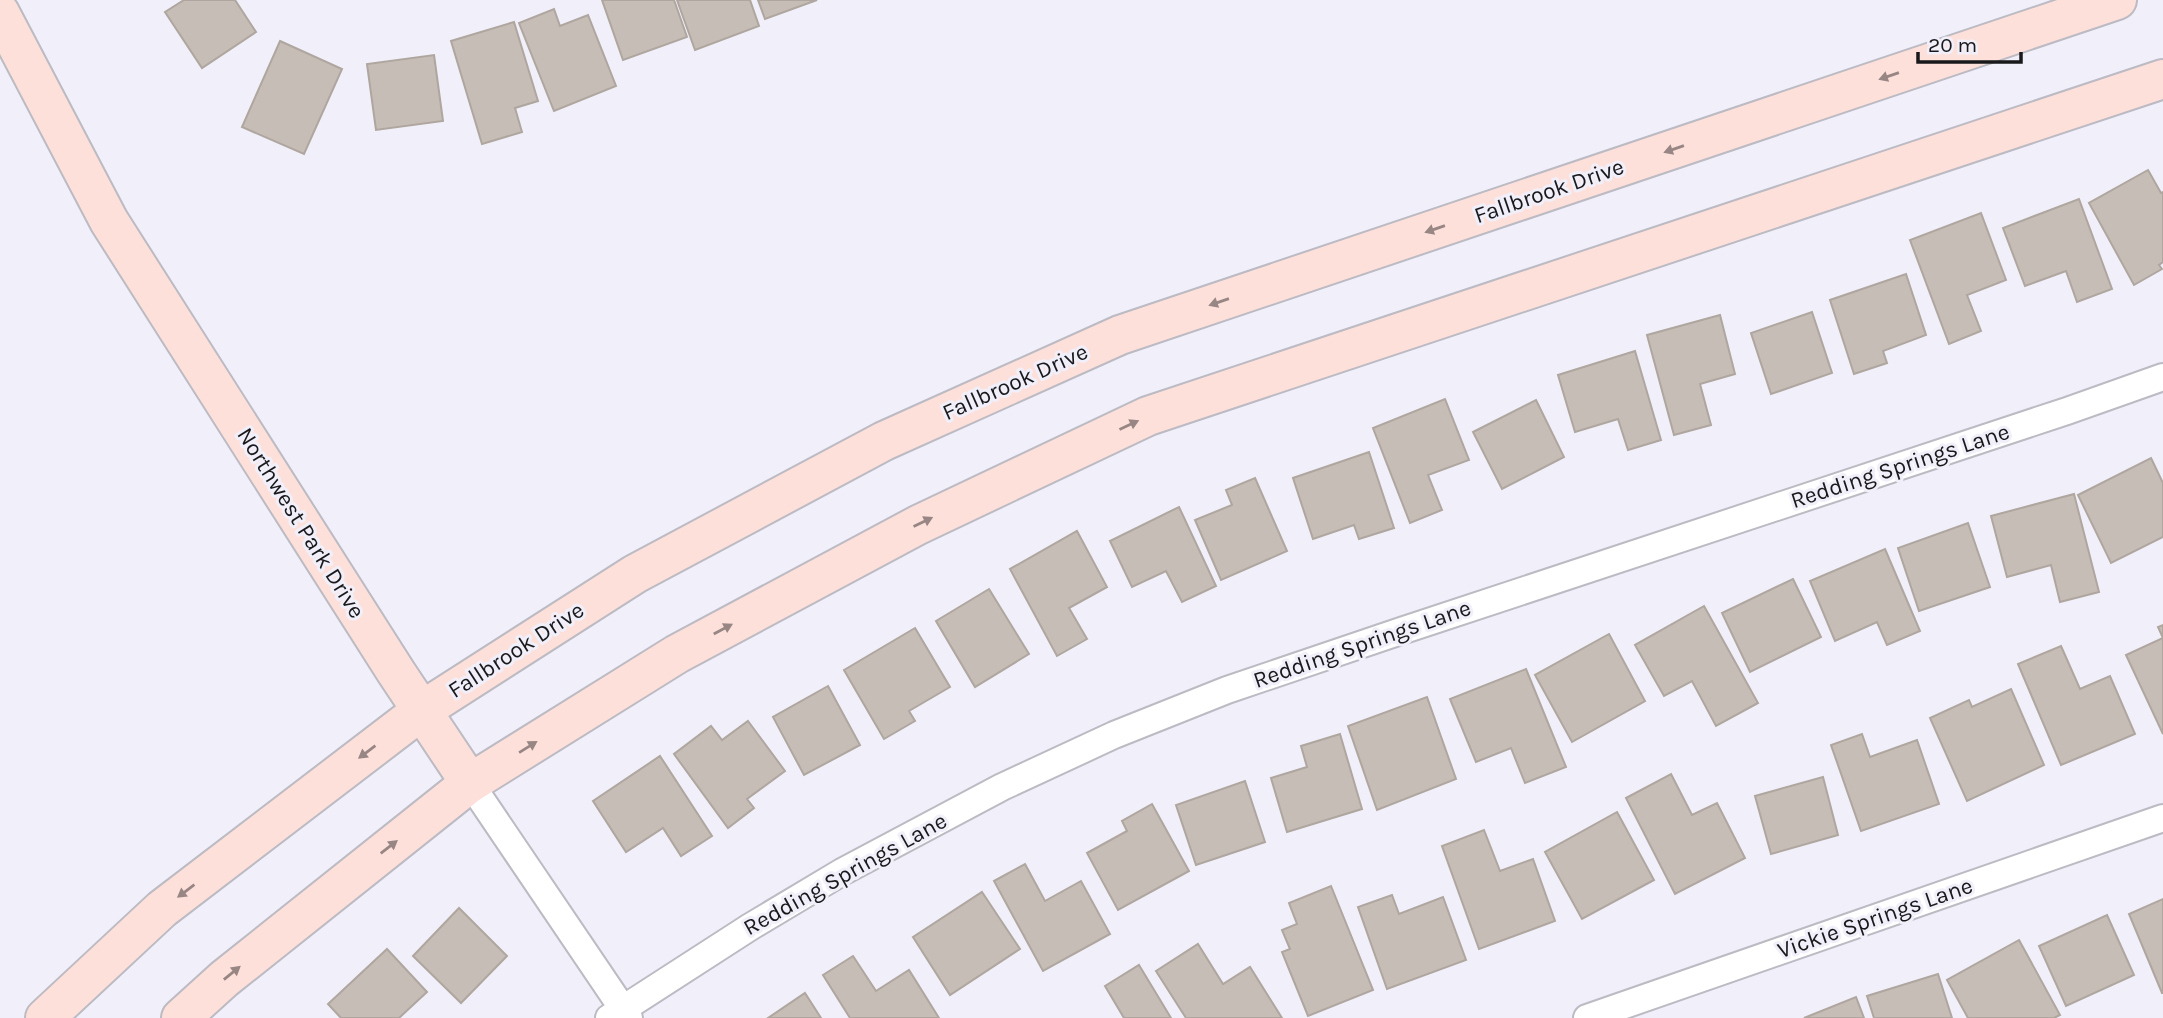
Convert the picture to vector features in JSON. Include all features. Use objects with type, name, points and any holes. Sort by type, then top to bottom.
[{"type":"main road","name":"Fallbrook Drive","points":[[45,1018],[162,909],[421,711],[635,574],[884,441],[1119,335],[2116,0]]},
{"type":"main road","name":"Northwest Park Drive","points":[[0,13],[109,221],[421,711],[470,783]]},
{"type":"main road","points":[[181,1018],[224,979],[470,783],[677,654],[918,525],[1148,416],[2163,79]]},
{"type":"street","name":"Redding Springs Lane","points":[[620,1015],[750,927],[842,872],[1002,787],[1114,735],[1227,690],[1376,639],[2041,420],[2163,377]]},
{"type":"street","name":"Northwest Park Drive","points":[[470,783],[620,1015]]},
{"type":"street","name":"Vickie Springs Lane","points":[[1587,1018],[2163,818]]},
{"type":"building","points":[[184,0],[235,0],[256,32],[202,68],[165,12]]},
{"type":"building","points":[[602,0],[674,0],[687,37],[623,60]]},
{"type":"building","points":[[677,0],[750,0],[759,26],[695,50]]},
{"type":"building","points":[[758,0],[817,0],[765,19]]},
{"type":"building","points":[[554,9],[560,26],[588,15],[616,86],[554,111],[519,23]]},
{"type":"building","points":[[514,22],[538,101],[515,108],[522,132],[482,144],[451,41]]},
{"type":"building","points":[[280,41],[342,69],[304,154],[242,127]]},
{"type":"building","points":[[434,55],[443,121],[376,130],[367,64]]},
{"type":"building","points":[[2148,170],[2161,193],[2163,192],[2163,262],[2159,265],[2162,269],[2134,285],[2089,203]]},
{"type":"building","points":[[2079,199],[2112,289],[2077,302],[2066,271],[2025,286],[2003,228]]},
{"type":"building","points":[[1981,213],[2006,280],[1967,295],[1981,331],[1949,344],[1910,240]]},
{"type":"building","points":[[1906,274],[1926,335],[1883,351],[1887,363],[1854,374],[1830,300]]},
{"type":"building","points":[[1812,312],[1832,373],[1771,394],[1751,333]]},
{"type":"building","points":[[1720,315],[1735,374],[1700,384],[1711,425],[1674,435],[1647,335]]},
{"type":"building","points":[[1635,351],[1661,440],[1628,450],[1618,419],[1575,432],[1558,375]]},
{"type":"building","points":[[1445,399],[1469,460],[1428,475],[1442,510],[1410,523],[1373,428]]},
{"type":"building","points":[[1536,400],[1564,457],[1502,489],[1473,432]]},
{"type":"building","points":[[1369,452],[1394,528],[1359,539],[1354,525],[1313,539],[1293,478]]},
{"type":"building","points":[[2151,458],[2163,483],[2163,537],[2111,563],[2078,495]]},
{"type":"building","points":[[1255,478],[1287,551],[1221,580],[1195,520],[1232,505],[1226,490]]},
{"type":"building","points":[[2074,494],[2099,592],[2060,602],[2051,565],[2007,577],[1991,516]]},
{"type":"building","points":[[1179,507],[1216,586],[1182,602],[1166,571],[1132,587],[1110,541]]},
{"type":"building","points":[[1968,523],[1990,587],[1919,611],[1898,548]]},
{"type":"building","points":[[1077,531],[1107,587],[1069,608],[1087,639],[1057,656],[1010,569]]},
{"type":"building","points":[[1885,549],[1920,631],[1887,645],[1877,622],[1835,641],[1810,581]]},
{"type":"building","points":[[1793,579],[1821,637],[1750,672],[1722,613]]},
{"type":"building","points":[[989,589],[1029,654],[975,687],[936,621]]},
{"type":"building","points":[[1704,606],[1758,703],[1716,726],[1692,681],[1664,696],[1635,645]]},
{"type":"building","points":[[2163,625],[2163,638],[2158,627]]},
{"type":"building","points":[[915,628],[950,687],[909,711],[915,721],[884,739],[844,670]]},
{"type":"building","points":[[1609,634],[1645,701],[1572,742],[1535,675]]},
{"type":"building","points":[[2163,638],[2163,734],[2126,655]]},
{"type":"building","points":[[2061,646],[2080,689],[2110,676],[2135,734],[2061,765],[2018,664]]},
{"type":"building","points":[[1526,669],[1566,767],[1525,783],[1511,748],[1476,762],[1450,699]]},
{"type":"building","points":[[828,686],[860,745],[804,775],[773,717]]},
{"type":"building","points":[[2011,689],[2044,765],[1967,801],[1930,718],[1969,700],[1972,707]]},
{"type":"building","points":[[1427,697],[1456,779],[1377,810],[1348,726]]},
{"type":"building","points":[[748,721],[785,771],[747,799],[754,808],[728,828],[674,754],[711,726],[722,740]]},
{"type":"building","points":[[1340,734],[1362,809],[1287,832],[1271,778],[1307,767],[1301,746]]},
{"type":"building","points":[[1862,734],[1870,757],[1917,740],[1939,804],[1861,831],[1831,745]]},
{"type":"building","points":[[660,756],[712,836],[681,856],[663,828],[626,852],[593,801]]},
{"type":"building","points":[[1671,774],[1692,815],[1717,803],[1745,858],[1675,894],[1626,798]]},
{"type":"building","points":[[1823,777],[1838,835],[1771,854],[1755,796]]},
{"type":"building","points":[[1245,781],[1265,842],[1196,865],[1176,805]]},
{"type":"building","points":[[1152,804],[1189,871],[1118,910],[1087,853],[1127,831],[1122,821]]},
{"type":"building","points":[[1617,812],[1654,880],[1582,919],[1545,852]]},
{"type":"building","points":[[1484,830],[1500,871],[1533,859],[1555,921],[1479,949],[1442,846]]},
{"type":"building","points":[[1025,864],[1045,901],[1081,881],[1110,934],[1043,971],[994,881]]},
{"type":"building","points":[[1331,886],[1373,990],[1308,1016],[1282,952],[1290,949],[1282,930],[1297,924],[1289,903]]},
{"type":"building","points":[[982,892],[1020,949],[950,995],[913,937]]},
{"type":"building","points":[[1392,895],[1399,914],[1443,897],[1466,960],[1387,989],[1358,907]]},
{"type":"building","points":[[2163,899],[2163,993],[2162,993],[2129,914]]},
{"type":"building","points":[[459,908],[507,956],[461,1003],[413,956]]},
{"type":"building","points":[[2107,915],[2134,975],[2066,1006],[2039,946]]},
{"type":"building","points":[[2019,940],[2060,1015],[2054,1018],[1968,1018],[1947,980]]},
{"type":"building","points":[[1198,944],[1223,984],[1250,967],[1282,1018],[1186,1018],[1156,971]]},
{"type":"building","points":[[387,949],[427,992],[399,1018],[341,1018],[328,1004]]},
{"type":"building","points":[[853,956],[876,991],[909,970],[939,1018],[850,1018],[823,975]]},
{"type":"building","points":[[1139,965],[1171,1018],[1124,1018],[1105,986]]},
{"type":"building","points":[[1938,974],[1952,1018],[1874,1018],[1867,996]]},
{"type":"building","points":[[805,993],[821,1018],[768,1018]]},
{"type":"building","points":[[1856,997],[1864,1018],[1804,1018]]}]
